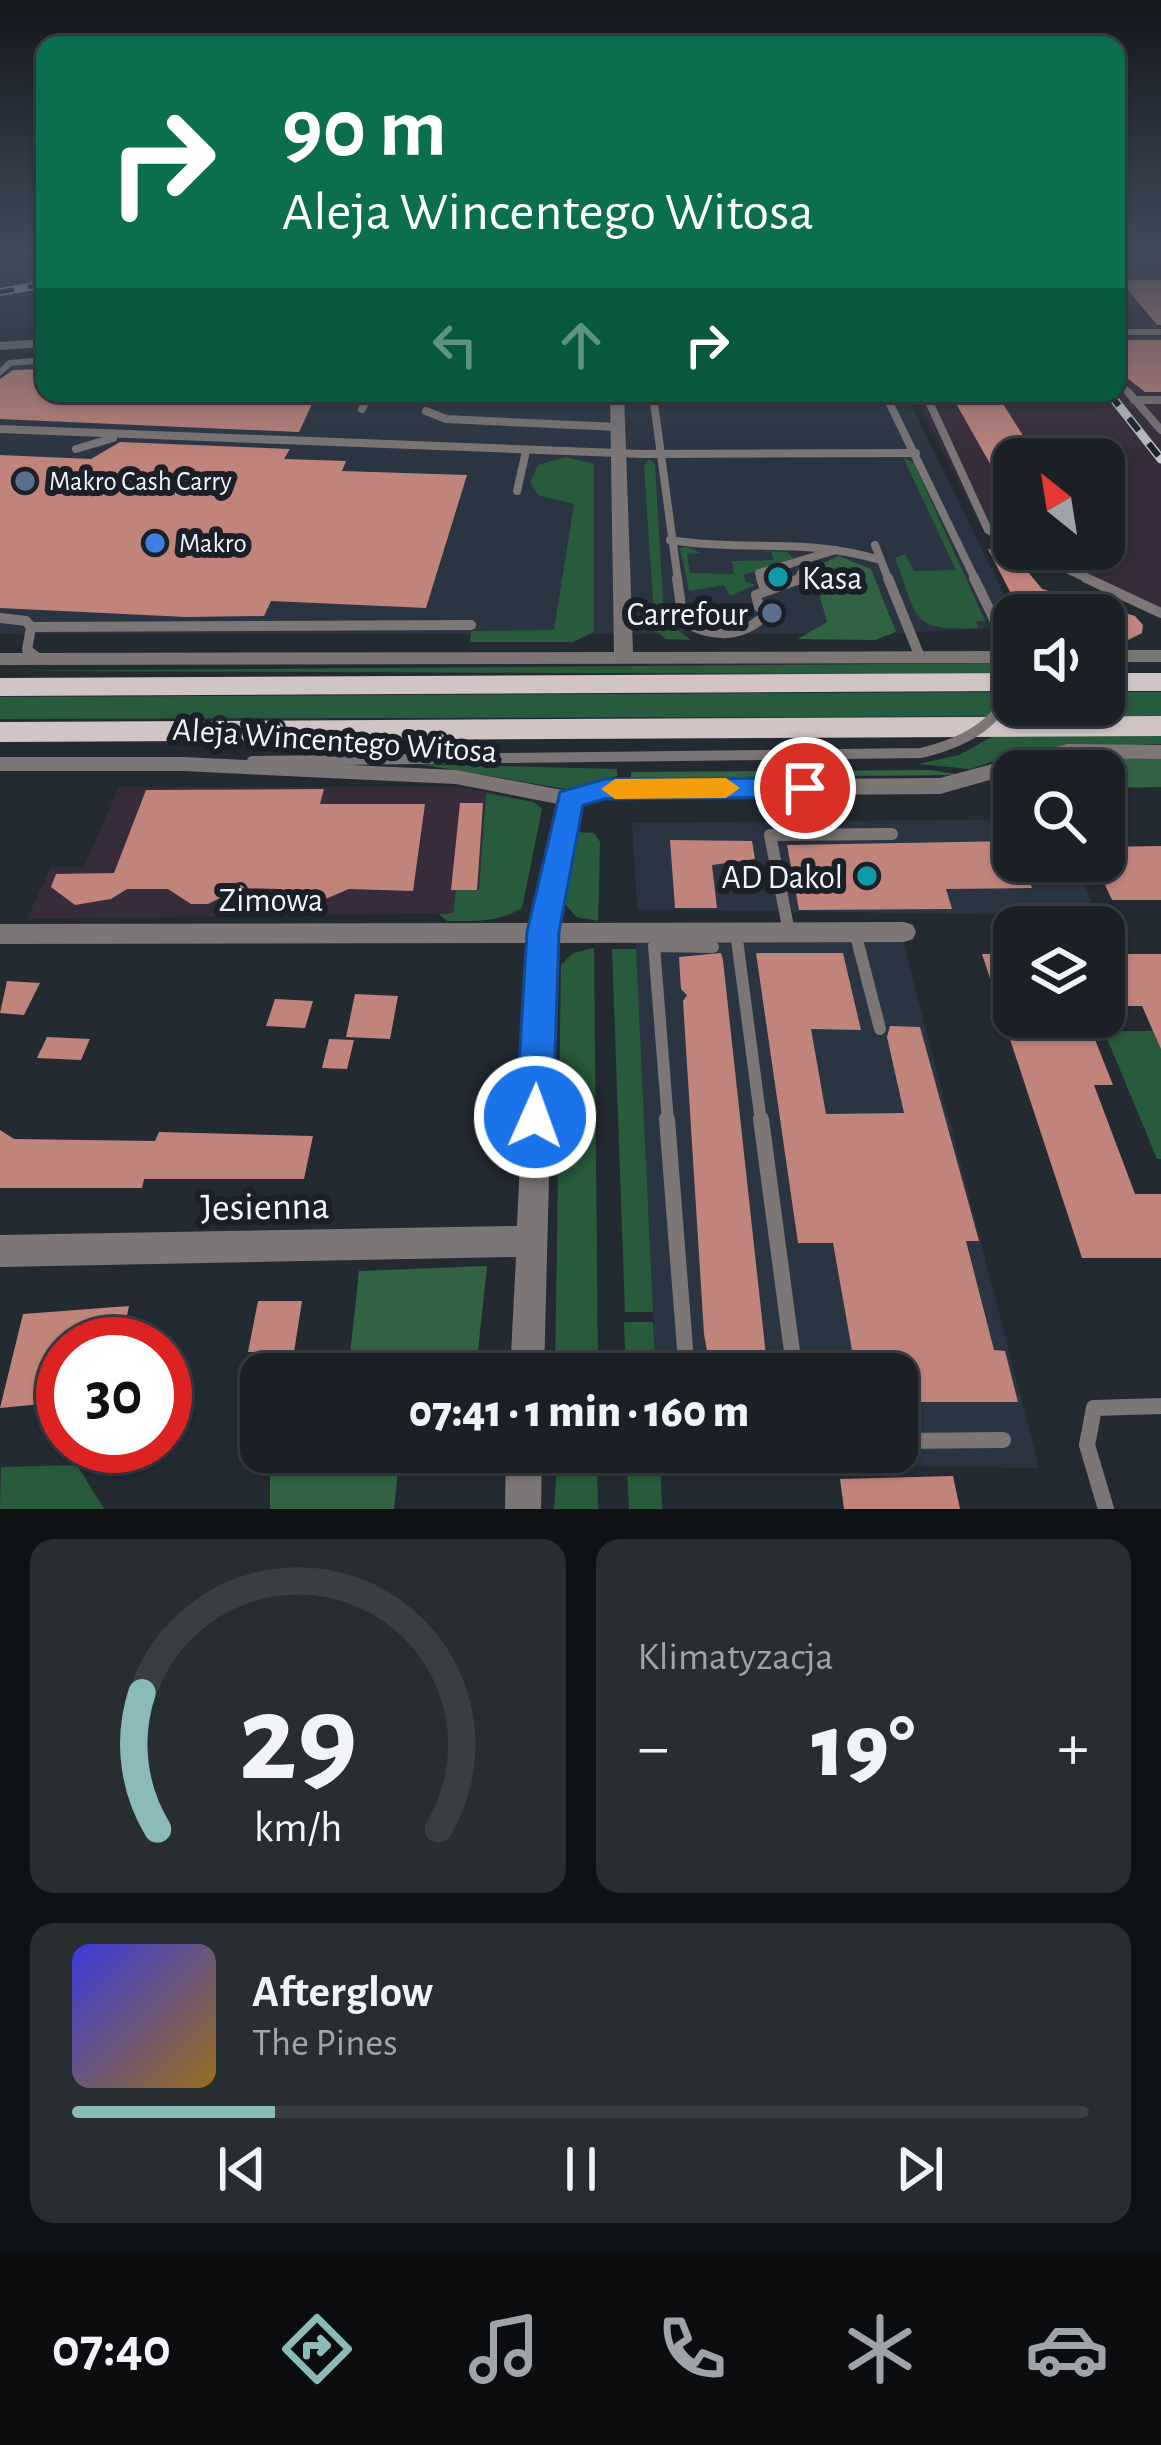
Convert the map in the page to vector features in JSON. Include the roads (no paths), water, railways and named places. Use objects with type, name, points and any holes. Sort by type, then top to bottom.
[{"type":"main road","name":"Aleja Wincentego Witosa","points":[[0,682],[80,687],[993,685]]},
{"type":"main road","points":[[1125,682],[1161,682]]},
{"type":"main road","name":"Aleja Wincentego Witosa","points":[[0,732],[1161,726]]},
{"type":"main road","points":[[0,746],[165,732]]},
{"type":"street","points":[[0,346],[36,344]]},
{"type":"street","points":[[617,402],[624,658]]},
{"type":"street","points":[[534,658],[584,649],[623,631]]},
{"type":"street","points":[[623,631],[679,658]]},
{"type":"street","points":[[1125,656],[1161,656]]},
{"type":"street","name":"Aleja Wincentego Witosa","points":[[0,659],[993,657]]},
{"type":"street","name":"Aleja Wincentego Witosa","points":[[0,764],[183,764],[457,778],[570,799],[605,789],[940,786],[1067,751],[1161,752]]},
{"type":"street","points":[[528,1353],[543,932],[570,799]]},
{"type":"street","name":"Zimowa","points":[[0,934],[904,932]]},
{"type":"street","name":"Jesienna","points":[[0,1251],[531,1240]]},
{"type":"street","points":[[523,1509],[524,1473]]},
{"type":"lane","points":[[1125,332],[1161,332]]},
{"type":"lane","points":[[0,372],[10,363],[36,361]]},
{"type":"lane","points":[[1125,389],[1161,430]]},
{"type":"lane","points":[[1134,400],[1161,400]]},
{"type":"lane","points":[[362,410],[366,402]]},
{"type":"lane","points":[[654,402],[682,621],[712,633],[746,630],[760,613],[755,595],[802,579],[810,559]]},
{"type":"lane","points":[[892,402],[993,618]]},
{"type":"lane","points":[[929,402],[993,533]]},
{"type":"lane","points":[[426,411],[446,419],[618,427]]},
{"type":"lane","points":[[0,429],[618,454],[916,453]]},
{"type":"lane","points":[[89,433],[75,450],[127,434]]},
{"type":"lane","points":[[518,491],[526,451]]},
{"type":"lane","points":[[670,540],[844,548],[880,560]]},
{"type":"lane","points":[[875,545],[920,657]]},
{"type":"lane","points":[[765,590],[761,571],[844,548]]},
{"type":"lane","points":[[1069,570],[1161,613]]},
{"type":"lane","points":[[0,618],[26,621],[31,627],[27,650],[42,659]]},
{"type":"lane","points":[[31,627],[471,625]]},
{"type":"lane","points":[[183,764],[921,753],[984,728],[993,720]]},
{"type":"lane","points":[[789,932],[770,835],[892,834]]},
{"type":"lane","points":[[736,932],[792,1353]]},
{"type":"lane","points":[[855,932],[880,1030]]},
{"type":"lane","points":[[684,1353],[654,946],[713,947]]},
{"type":"lane","points":[[1106,1509],[1085,1441],[1086,1421],[1094,1408],[1161,1406]]},
{"type":"lane","points":[[918,1441],[1004,1440]]},
{"type":"railway","points":[[1116,402],[1161,459]]},
{"type":"place","name":"Makro Cash Carry","points":[[25,481]]},
{"type":"place","name":"Makro","points":[[155,543]]},
{"type":"place","name":"Kasa","points":[[778,577]]},
{"type":"place","name":"Carrefour","points":[[772,613]]},
{"type":"place","name":"AD Dakol","points":[[867,876]]}]
